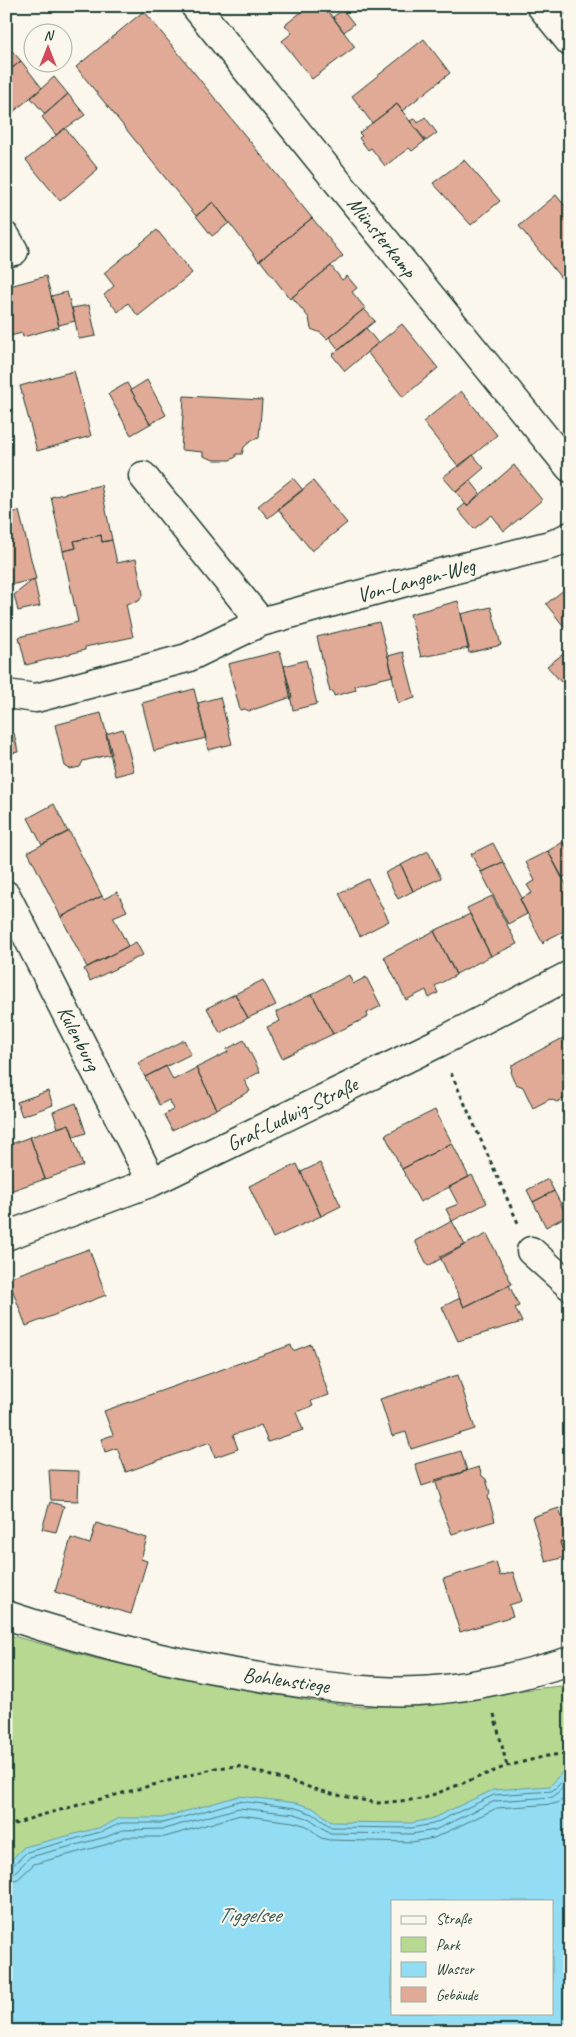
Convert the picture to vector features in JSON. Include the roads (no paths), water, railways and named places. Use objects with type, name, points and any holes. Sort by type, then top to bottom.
[{"type":"street","name":"Münsterkamp","points":[[195,6],[570,468]]},
{"type":"street","points":[[541,6],[570,42]]},
{"type":"street","points":[[6,237],[14,251],[6,253]]},
{"type":"street","points":[[144,476],[261,622]]},
{"type":"street","name":"Von-Langen-Weg","points":[[6,694],[36,698],[187,658],[261,622],[409,581],[554,544],[570,536]]},
{"type":"street","name":"Kulenburg","points":[[6,894],[152,1182]]},
{"type":"street","name":"Graf-Ludwig-Straße","points":[[6,1236],[152,1182],[438,1043],[570,974]]},
{"type":"street","points":[[530,1251],[570,1286]]},
{"type":"street","name":"Bohlenstiege","points":[[6,1615],[65,1634],[191,1665],[273,1679],[352,1689],[418,1691],[486,1682],[570,1661]]},
{"type":"water","name":"Tiggelsee","points":[[570,1770],[570,2031],[6,2031],[6,1865],[24,1847],[102,1827],[120,1818],[162,1818],[239,1796],[297,1803],[316,1809],[331,1822],[411,1823],[431,1819],[493,1790],[550,1786],[563,1771]]}]
